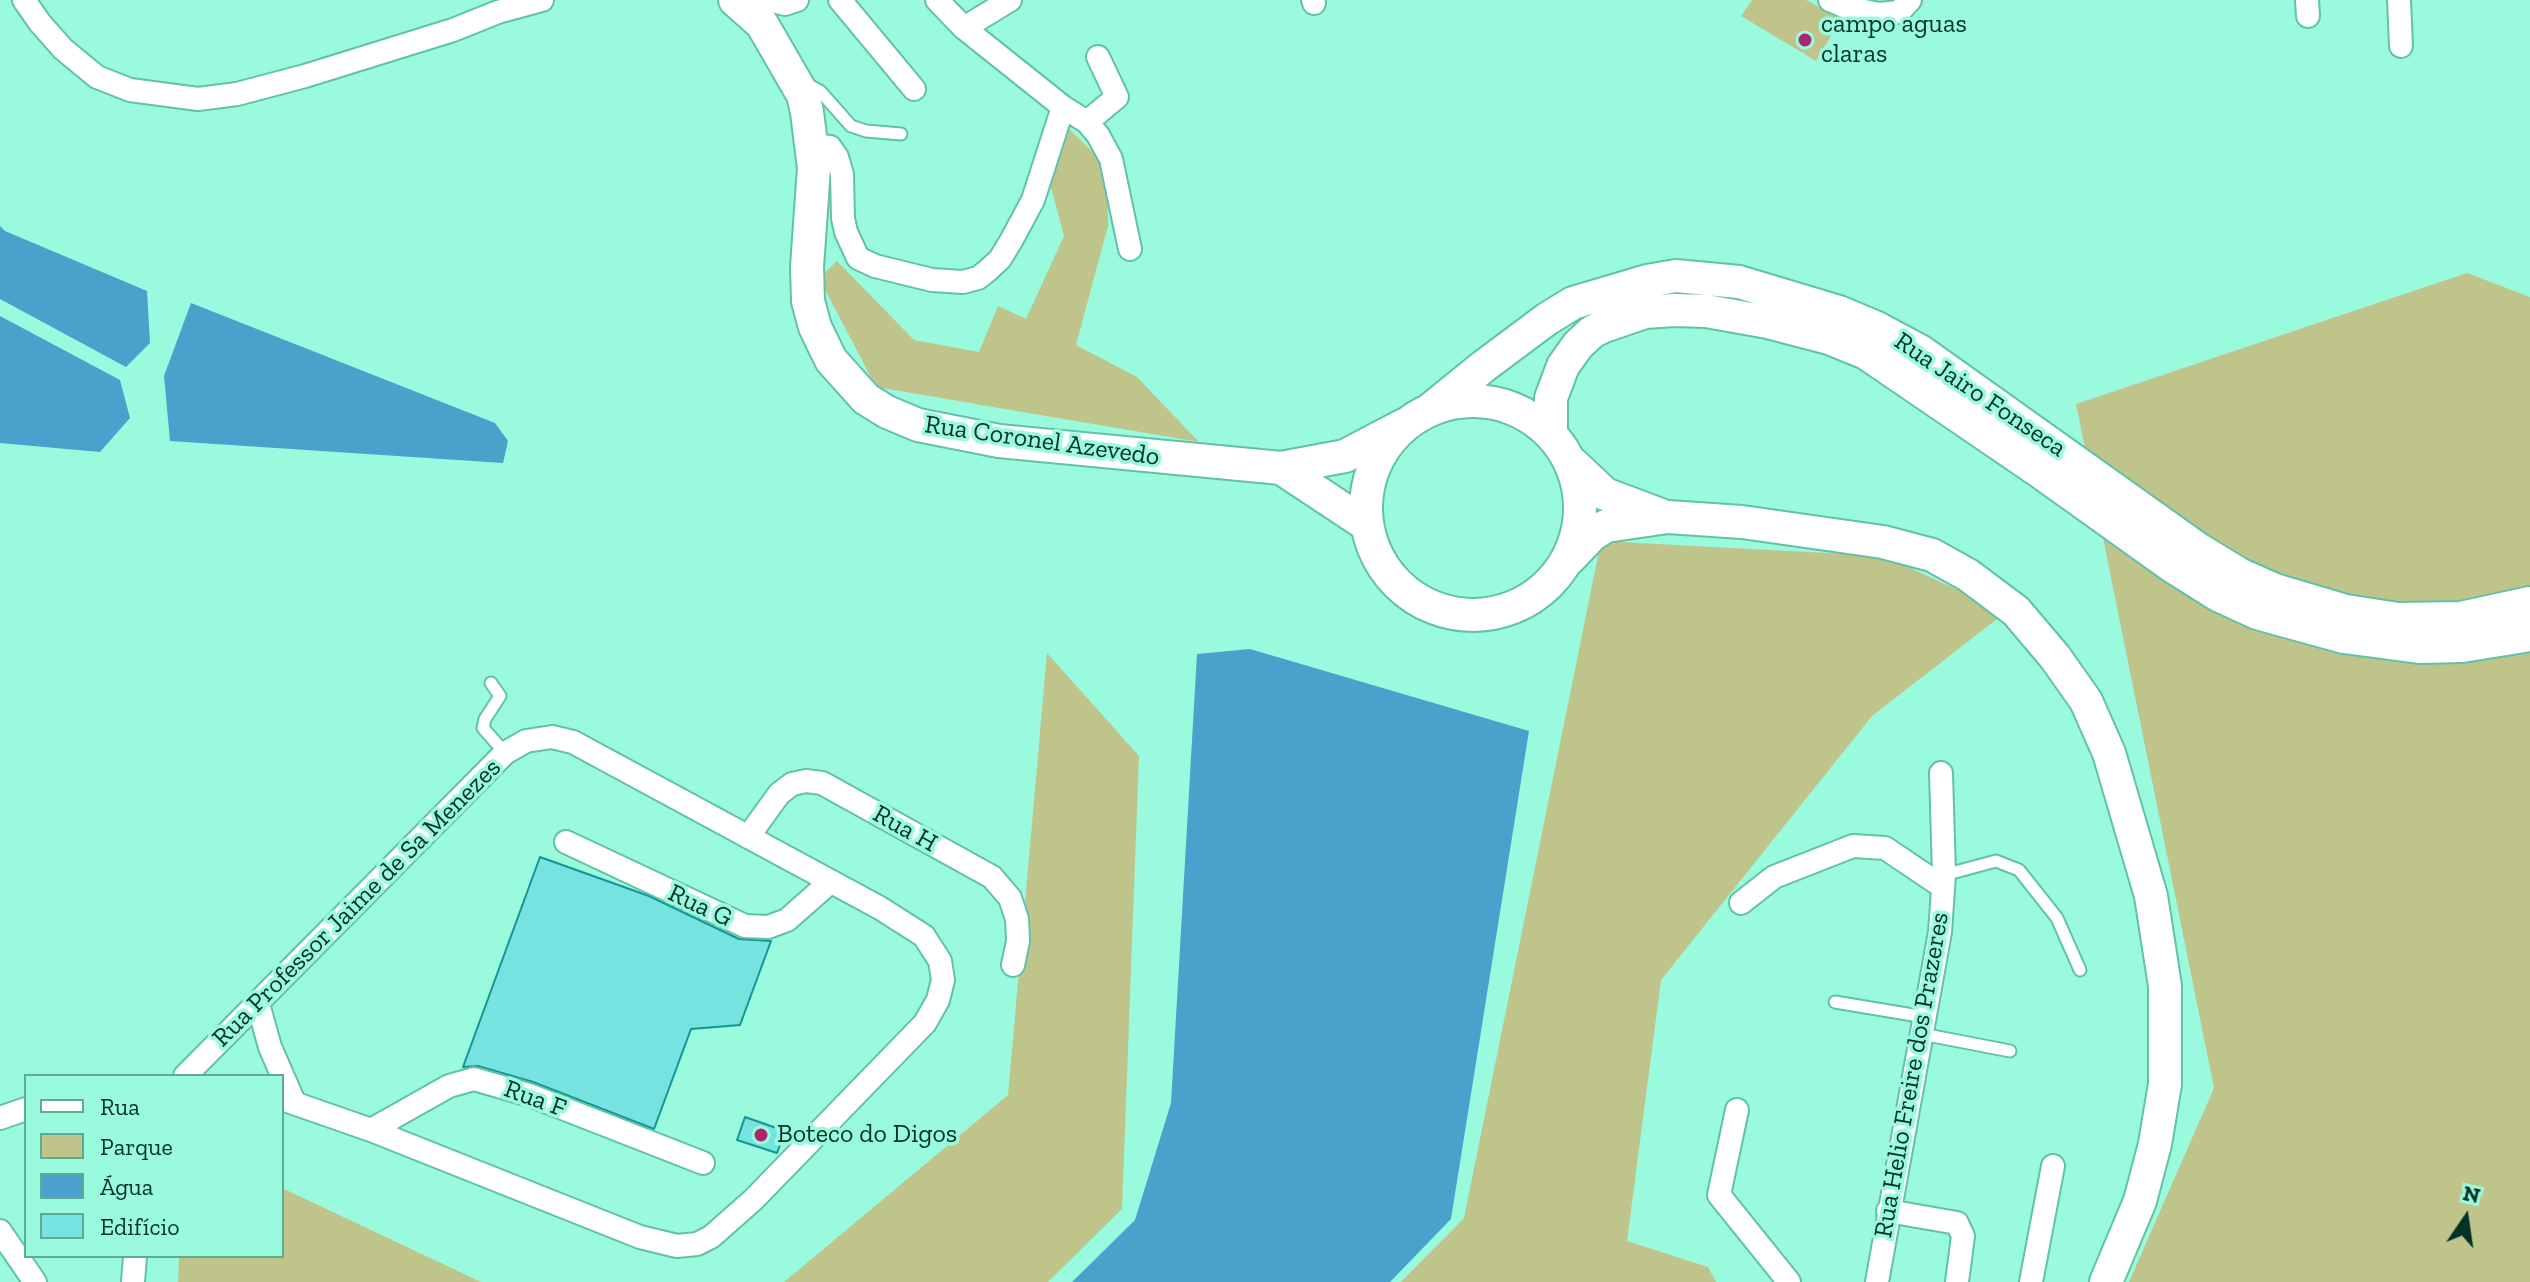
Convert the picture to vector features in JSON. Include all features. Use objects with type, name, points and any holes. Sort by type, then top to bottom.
[{"type":"main road","name":"Rua Coronel Azevedo","points":[[735,0],[762,24],[796,80],[807,112],[814,168],[807,267],[808,301],[815,327],[831,360],[866,399],[918,425],[999,441],[1281,468]]},
{"type":"main road","name":"Rua Jairo Fonseca","points":[[1431,409],[1547,319],[1573,303],[1632,284],[1676,276],[1739,282],[1839,312],[1920,351],[2198,549],[2239,574],[2275,590],[2346,611],[2398,619],[2461,618],[2530,603]]},
{"type":"main road","name":"Rua Jairo Fonseca","points":[[1551,433],[1551,398],[1563,366],[1592,332],[1645,312],[1674,310],[1706,311],[1768,322],[1829,338],[1866,353],[2172,566],[2218,595],[2257,613],[2329,634],[2380,644],[2462,646],[2530,635]]},
{"type":"main road","points":[[1281,468],[1345,456],[1431,409],[1463,401],[1495,403],[1525,413],[1551,433],[1572,463],[1605,494],[1668,517]]},
{"type":"main road","points":[[1404,425],[1385,446],[1372,470],[1366,497],[1367,525],[1375,553],[1392,578],[1414,598],[1441,610],[1470,615],[1500,612],[1528,601],[1551,583],[1593,534],[1606,526],[1668,517],[1830,533],[1932,555],[1968,575],[2030,625],[2086,701],[2109,753],[2147,878],[2163,961],[2165,1084],[2155,1144],[2140,1201],[2106,1282]]},
{"type":"main road","points":[[1569,559],[1580,528],[1581,495],[1572,463]]},
{"type":"main road","points":[[1281,468],[1367,525]]},
{"type":"street","points":[[24,0],[63,49],[97,77],[130,90],[198,99],[237,94],[305,76],[542,0]]},
{"type":"street","points":[[769,0],[785,4],[797,0]]},
{"type":"street","points":[[840,0],[914,89]]},
{"type":"street","points":[[937,0],[964,28],[1063,107],[1087,122],[1109,152],[1130,249]]},
{"type":"street","points":[[964,28],[1010,0]]},
{"type":"street","points":[[1830,0],[1862,11],[1890,14],[1899,12],[1910,0]]},
{"type":"street","points":[[2399,0],[2401,46]]},
{"type":"street","points":[[1087,122],[1117,97],[1098,57]]},
{"type":"street","points":[[812,145],[830,147],[837,157],[842,174],[843,218],[858,258],[875,266],[932,280],[963,282],[978,278],[987,271],[1000,259],[1011,241],[1033,200],[1063,107]]},
{"type":"street","name":"Rua Professor Jaime de Sa Menezes","points":[[187,1074],[505,753],[526,741],[552,737],[573,742],[880,908],[924,936],[940,961],[943,980],[938,1000],[925,1023],[753,1200],[711,1237],[697,1244],[677,1246],[640,1237],[288,1100]]},
{"type":"street","name":"Rua Helio Freire dos Prazeres","points":[[1877,1282],[1938,949],[1944,881],[1941,773]]},
{"type":"street","name":"Rua H","points":[[748,837],[779,794],[792,784],[806,781],[822,783],[992,877],[1010,898],[1017,919],[1018,941],[1013,965]]},
{"type":"street","name":"Rua G","points":[[566,842],[745,926],[768,927],[787,920],[829,883]]},
{"type":"street","points":[[1741,903],[1774,877],[1853,846],[1885,848],[1944,881]]},
{"type":"street","points":[[258,1004],[279,1074]]},
{"type":"street","name":"Rua F","points":[[371,1130],[449,1086],[474,1079],[529,1095],[703,1163]]},
{"type":"street","points":[[0,1118],[24,1110]]},
{"type":"street","points":[[1737,1110],[1719,1195],[1789,1282]]},
{"type":"street","points":[[2031,1282],[2053,1166]]},
{"type":"street","points":[[1888,1211],[1957,1223],[1963,1236],[1957,1282]]},
{"type":"street","points":[[0,1231],[35,1282]]},
{"type":"street","points":[[133,1282],[135,1258]]},
{"type":"lane","points":[[796,80],[820,91],[851,126],[866,131],[901,134]]},
{"type":"lane","points":[[491,683],[500,696],[485,719],[483,728],[505,753]]},
{"type":"lane","points":[[1944,881],[1996,861],[2012,865],[2057,918],[2080,970]]},
{"type":"lane","points":[[1835,1002],[2010,1051]]},
{"type":"green space","name":"campo aguas claras","points":[[1752,0],[1806,0],[1841,19],[1816,61],[1741,16]]},
{"type":"green space","points":[[1066,126],[1108,167],[1108,226],[1076,345],[1137,377],[1199,442],[876,387],[819,278],[837,261],[914,340],[979,352],[998,306],[1026,319],[1064,236],[1050,184]]},
{"type":"green space","points":[[2467,273],[2530,297],[2530,1282],[2129,1282],[2214,1088],[2076,404]]},
{"type":"green space","points":[[1601,541],[1884,556],[2006,612],[1872,716],[1661,980],[1627,1241],[1708,1267],[1716,1282],[1401,1282],[1464,1218]]},
{"type":"green space","points":[[1047,653],[1139,756],[1122,1209],[1048,1282],[784,1282],[1008,1095]]},
{"type":"green space","points":[[284,1189],[481,1282],[178,1282],[179,1258],[284,1258]]},
{"type":"water","points":[[0,226],[5,231],[147,291],[150,343],[126,367],[0,299]]},
{"type":"water","points":[[191,303],[495,423],[508,441],[503,463],[170,441],[164,376]]},
{"type":"water","points":[[0,316],[120,380],[130,418],[100,452],[0,443]]},
{"type":"water","points":[[1250,649],[1529,731],[1451,1219],[1390,1282],[1072,1282],[1135,1220],[1171,1103],[1197,654]]},
{"type":"building","points":[[540,857],[649,896],[739,939],[771,941],[740,1025],[691,1029],[654,1129],[533,1082],[478,1066],[463,1067]]},
{"type":"building","name":"Boteco do Digos","points":[[745,1117],[785,1131],[777,1153],[737,1140]]},
{"type":"place","name":"campo aguas claras","points":[[1805,40]]},
{"type":"place","name":"Boteco do Digos","points":[[761,1135]]}]
